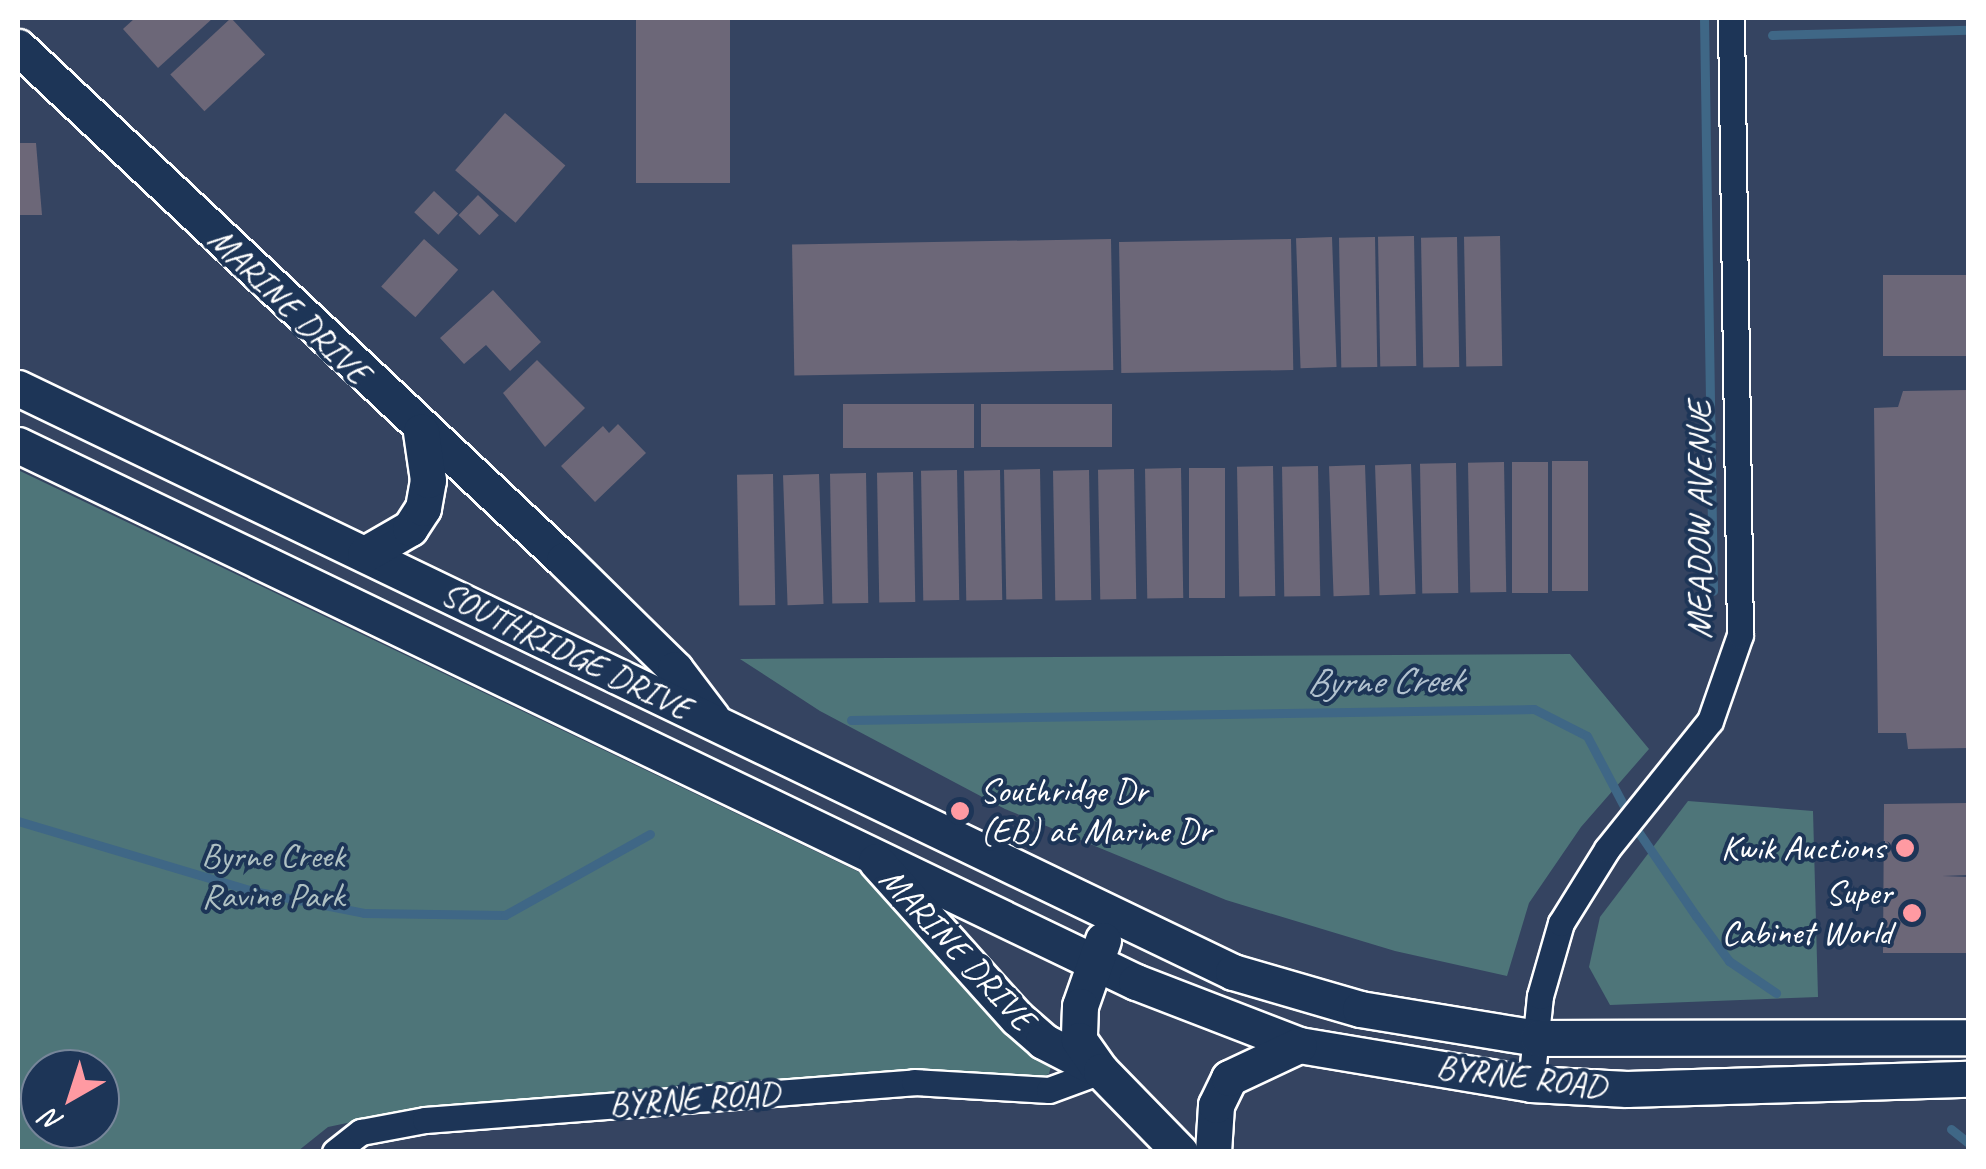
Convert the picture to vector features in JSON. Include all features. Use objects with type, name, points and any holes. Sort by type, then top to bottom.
[{"type":"main road","name":"MARINE DRIVE","points":[[18,48],[421,432],[564,560],[675,669],[716,723]]},
{"type":"main road","name":"SOUTHRIDGE DRIVE","points":[[18,388],[1114,916]]},
{"type":"main road","points":[[365,554],[410,528],[423,508],[428,480],[421,432]]},
{"type":"main road","name":"SOUTHRIDGE DRIVE","points":[[18,446],[1093,960]]},
{"type":"main road","name":"MARINE DRIVE","points":[[869,852],[928,926],[1017,1018],[1100,1071]]},
{"type":"main road","name":"MARINE DRIVE","points":[[1114,916],[1093,960],[1080,1006],[1080,1040],[1100,1071],[1180,1152]]},
{"type":"main road","name":"BYRNE ROAD","points":[[1114,916],[1233,972],[1360,1009],[1538,1038],[1968,1037]]},
{"type":"main road","name":"BYRNE ROAD","points":[[1093,960],[1299,1044],[1531,1084],[1627,1089],[1968,1079]]},
{"type":"main road","points":[[1212,1152],[1216,1105],[1229,1078],[1299,1044]]},
{"type":"street","name":"MEADOW AVENUE","points":[[1531,1084],[1540,996],[1561,922],[1607,849],[1724,698],[1740,634],[1731,18]]},
{"type":"street","name":"BYRNE ROAD","points":[[341,1146],[425,1120],[914,1082],[1050,1090],[1100,1071]]},
{"type":"green space","name":"Byrne Creek Ravine Park","points":[[18,470],[863,874],[1051,1066],[1049,1074],[1034,1080],[913,1070],[423,1107],[328,1127],[298,1151],[18,1151]]},
{"type":"green space","points":[[1570,654],[1649,749],[1581,827],[1529,903],[1507,976],[1395,951],[1226,900],[1005,809],[820,711],[740,659]]},
{"type":"green space","points":[[1688,801],[1813,811],[1818,997],[1610,1005],[1589,967],[1600,917]]},
{"type":"building","points":[[135,18],[213,18],[158,68],[123,29]]},
{"type":"building","points":[[231,18],[265,55],[204,111],[170,75]]},
{"type":"building","points":[[636,18],[730,18],[730,183],[636,183]]},
{"type":"building","points":[[505,113],[565,165],[516,223],[455,170]]},
{"type":"building","points":[[18,143],[36,143],[42,215],[18,215]]},
{"type":"building","points":[[434,191],[458,214],[438,235],[414,212]]},
{"type":"building","points":[[478,195],[499,215],[479,235],[459,215]]},
{"type":"building","points":[[1414,236],[1416,366],[1380,367],[1378,237]]},
{"type":"building","points":[[1500,236],[1502,366],[1466,367],[1464,237]]},
{"type":"building","points":[[1332,237],[1337,367],[1301,368],[1296,238]]},
{"type":"building","points":[[1375,237],[1377,367],[1341,368],[1339,238]]},
{"type":"building","points":[[1457,237],[1459,367],[1423,368],[1421,238]]},
{"type":"building","points":[[424,239],[458,270],[415,317],[381,287]]},
{"type":"building","points":[[1111,239],[1113,370],[794,376],[792,245]]},
{"type":"building","points":[[1291,239],[1293,370],[1121,373],[1119,242]]},
{"type":"building","points":[[1883,275],[1968,275],[1968,356],[1883,356]]},
{"type":"building","points":[[493,290],[541,342],[510,371],[486,345],[464,364],[440,338]]},
{"type":"building","points":[[537,360],[585,408],[545,447],[503,393]]},
{"type":"building","points":[[1968,390],[1968,748],[1908,749],[1906,733],[1878,733],[1874,408],[1898,407],[1903,391]]},
{"type":"building","points":[[843,404],[974,404],[974,448],[843,448]]},
{"type":"building","points":[[981,404],[1112,404],[1112,447],[981,447]]},
{"type":"building","points":[[618,424],[646,453],[595,502],[561,466],[603,426],[609,433]]},
{"type":"building","points":[[1552,461],[1588,461],[1588,591],[1552,591]]},
{"type":"building","points":[[1504,462],[1506,592],[1470,593],[1468,463]]},
{"type":"building","points":[[1512,462],[1548,462],[1548,593],[1512,593]]},
{"type":"building","points":[[1456,463],[1458,593],[1422,594],[1420,464]]},
{"type":"building","points":[[1411,464],[1416,594],[1380,595],[1375,465]]},
{"type":"building","points":[[1365,465],[1370,595],[1334,596],[1329,466]]},
{"type":"building","points":[[1273,466],[1275,596],[1239,597],[1237,467]]},
{"type":"building","points":[[1318,466],[1320,596],[1284,597],[1282,467]]},
{"type":"building","points":[[1181,468],[1183,598],[1147,599],[1145,469]]},
{"type":"building","points":[[1189,468],[1225,468],[1225,598],[1189,598]]},
{"type":"building","points":[[1040,469],[1042,599],[1006,600],[1004,470]]},
{"type":"building","points":[[1134,469],[1136,599],[1100,600],[1098,470]]},
{"type":"building","points":[[957,470],[959,600],[923,601],[921,471]]},
{"type":"building","points":[[1000,470],[1002,600],[966,601],[964,471]]},
{"type":"building","points":[[1089,470],[1091,600],[1055,601],[1053,471]]},
{"type":"building","points":[[913,472],[915,602],[879,603],[877,473]]},
{"type":"building","points":[[866,473],[868,603],[832,604],[830,474]]},
{"type":"building","points":[[773,474],[775,605],[739,606],[737,475]]},
{"type":"building","points":[[819,474],[824,604],[788,605],[783,475]]},
{"type":"building","points":[[1968,803],[1968,875],[1942,876],[1968,877],[1968,953],[1883,953],[1884,804]]},
{"type":"waterway","points":[[1704,18],[1713,591]]},
{"type":"waterway","points":[[1772,35],[1968,30]]},
{"type":"waterway","name":"Byrne Creek","points":[[851,720],[1534,709],[1587,736],[1635,827],[1729,961],[1776,993]]},
{"type":"waterway","name":"Byrne Creek","points":[[18,821],[253,891],[364,913],[505,915],[650,834]]},
{"type":"waterway","name":"Byrne Creek","points":[[1951,1129],[1968,1143]]},
{"type":"place","name":"Southridge Dr (EB) at Marine Dr","points":[[960,811]]},
{"type":"place","name":"Kwik Auctions","points":[[1905,848]]},
{"type":"place","name":"Super Cabinet World","points":[[1912,913]]}]
